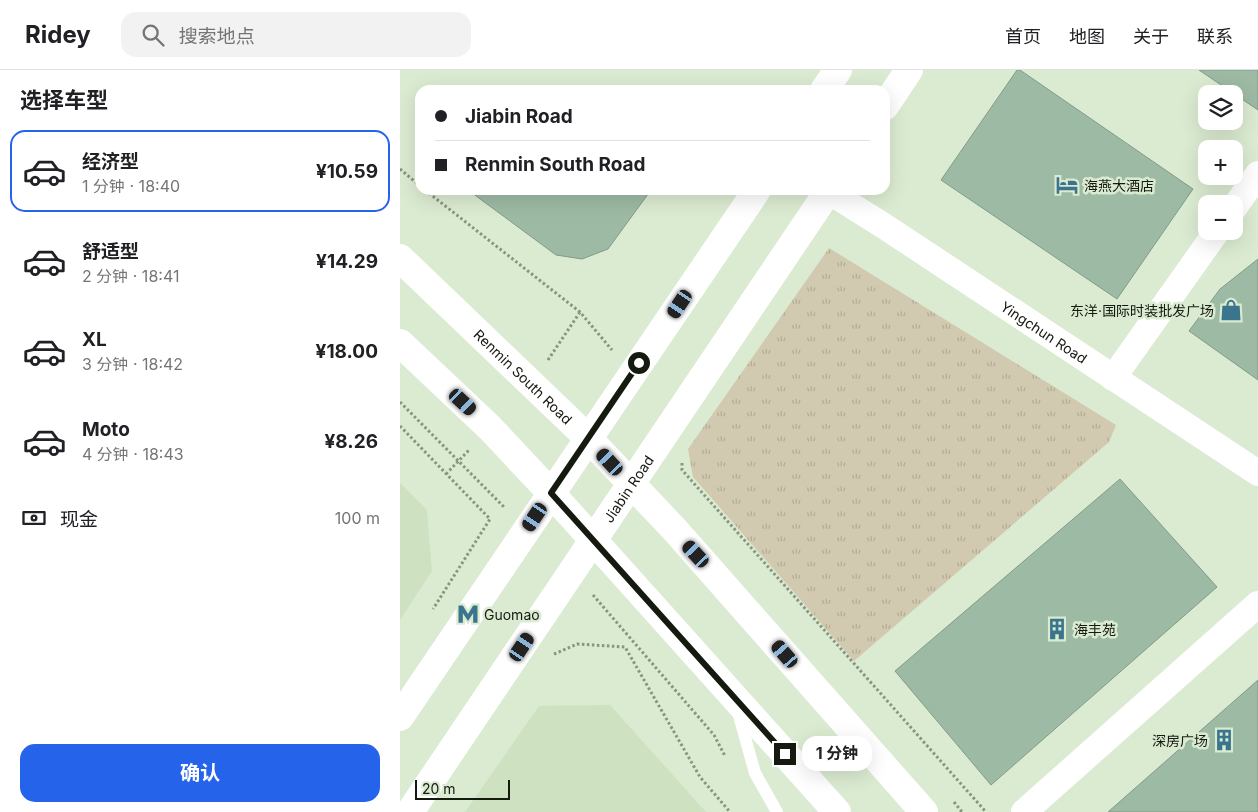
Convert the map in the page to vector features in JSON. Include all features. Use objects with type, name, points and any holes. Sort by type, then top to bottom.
[{"type":"main road","points":[[828,85],[838,70]]},
{"type":"main road","points":[[890,98],[909,70]]},
{"type":"main road","points":[[400,717],[754,195]]},
{"type":"main road","name":"Jiabin Road","points":[[410,812],[825,195]]},
{"type":"main road","name":"Renmin South Road","points":[[400,258],[588,439],[631,484],[696,554],[924,812]]},
{"type":"main road","points":[[400,343],[485,424],[551,493],[837,812]]},
{"type":"street","points":[[1243,195],[1258,174]]},
{"type":"street","name":"Yingchun Road","points":[[836,195],[1258,473]]},
{"type":"street","points":[[1113,378],[1211,240]]},
{"type":"street","points":[[1024,812],[1258,604]]},
{"type":"lane","points":[[733,695],[755,773],[778,812]]},
{"type":"path","points":[[400,169],[415,182]]},
{"type":"path","points":[[431,195],[580,312],[632,374]]},
{"type":"path","points":[[675,419],[685,430],[682,470],[986,812]]},
{"type":"path","points":[[400,426],[490,519],[432,612]]},
{"type":"path","points":[[546,657],[577,644],[625,647],[700,777],[730,812]]},
{"type":"shaded area","points":[[400,483],[427,510],[432,571],[400,620]]},
{"type":"shaded area","points":[[610,705],[706,812],[465,812],[539,706]]},
{"type":"green space","points":[[829,248],[1116,425],[1109,442],[854,661],[693,477],[688,449]]},
{"type":"building","name":"海燕大酒店","points":[[1017,70],[1020,70],[1193,189],[1117,299],[941,180]]},
{"type":"building","points":[[1199,70],[1258,70],[1258,110],[1243,100],[1243,85],[1221,85]]},
{"type":"building","points":[[475,195],[647,195],[608,249],[582,259],[556,255]]},
{"type":"building","name":"东洋·国际时装批发广场","points":[[1258,259],[1258,380],[1189,331],[1220,289]]},
{"type":"building","name":"海丰苑","points":[[1120,479],[1217,587],[991,785],[895,671]]},
{"type":"building","name":"深房广场","points":[[1258,680],[1258,812],[1108,812]]},
{"type":"place","name":"海燕大酒店","points":[[1067,185]]},
{"type":"place","name":"东洋·国际时装批发广场","points":[[1231,310]]},
{"type":"place","name":"Guomao","points":[[468,614]]},
{"type":"place","name":"海丰苑","points":[[1057,629]]},
{"type":"place","name":"深房广场","points":[[1224,740]]},
{"type":"route","points":[[639,363],[551,493],[785,754]]}]
